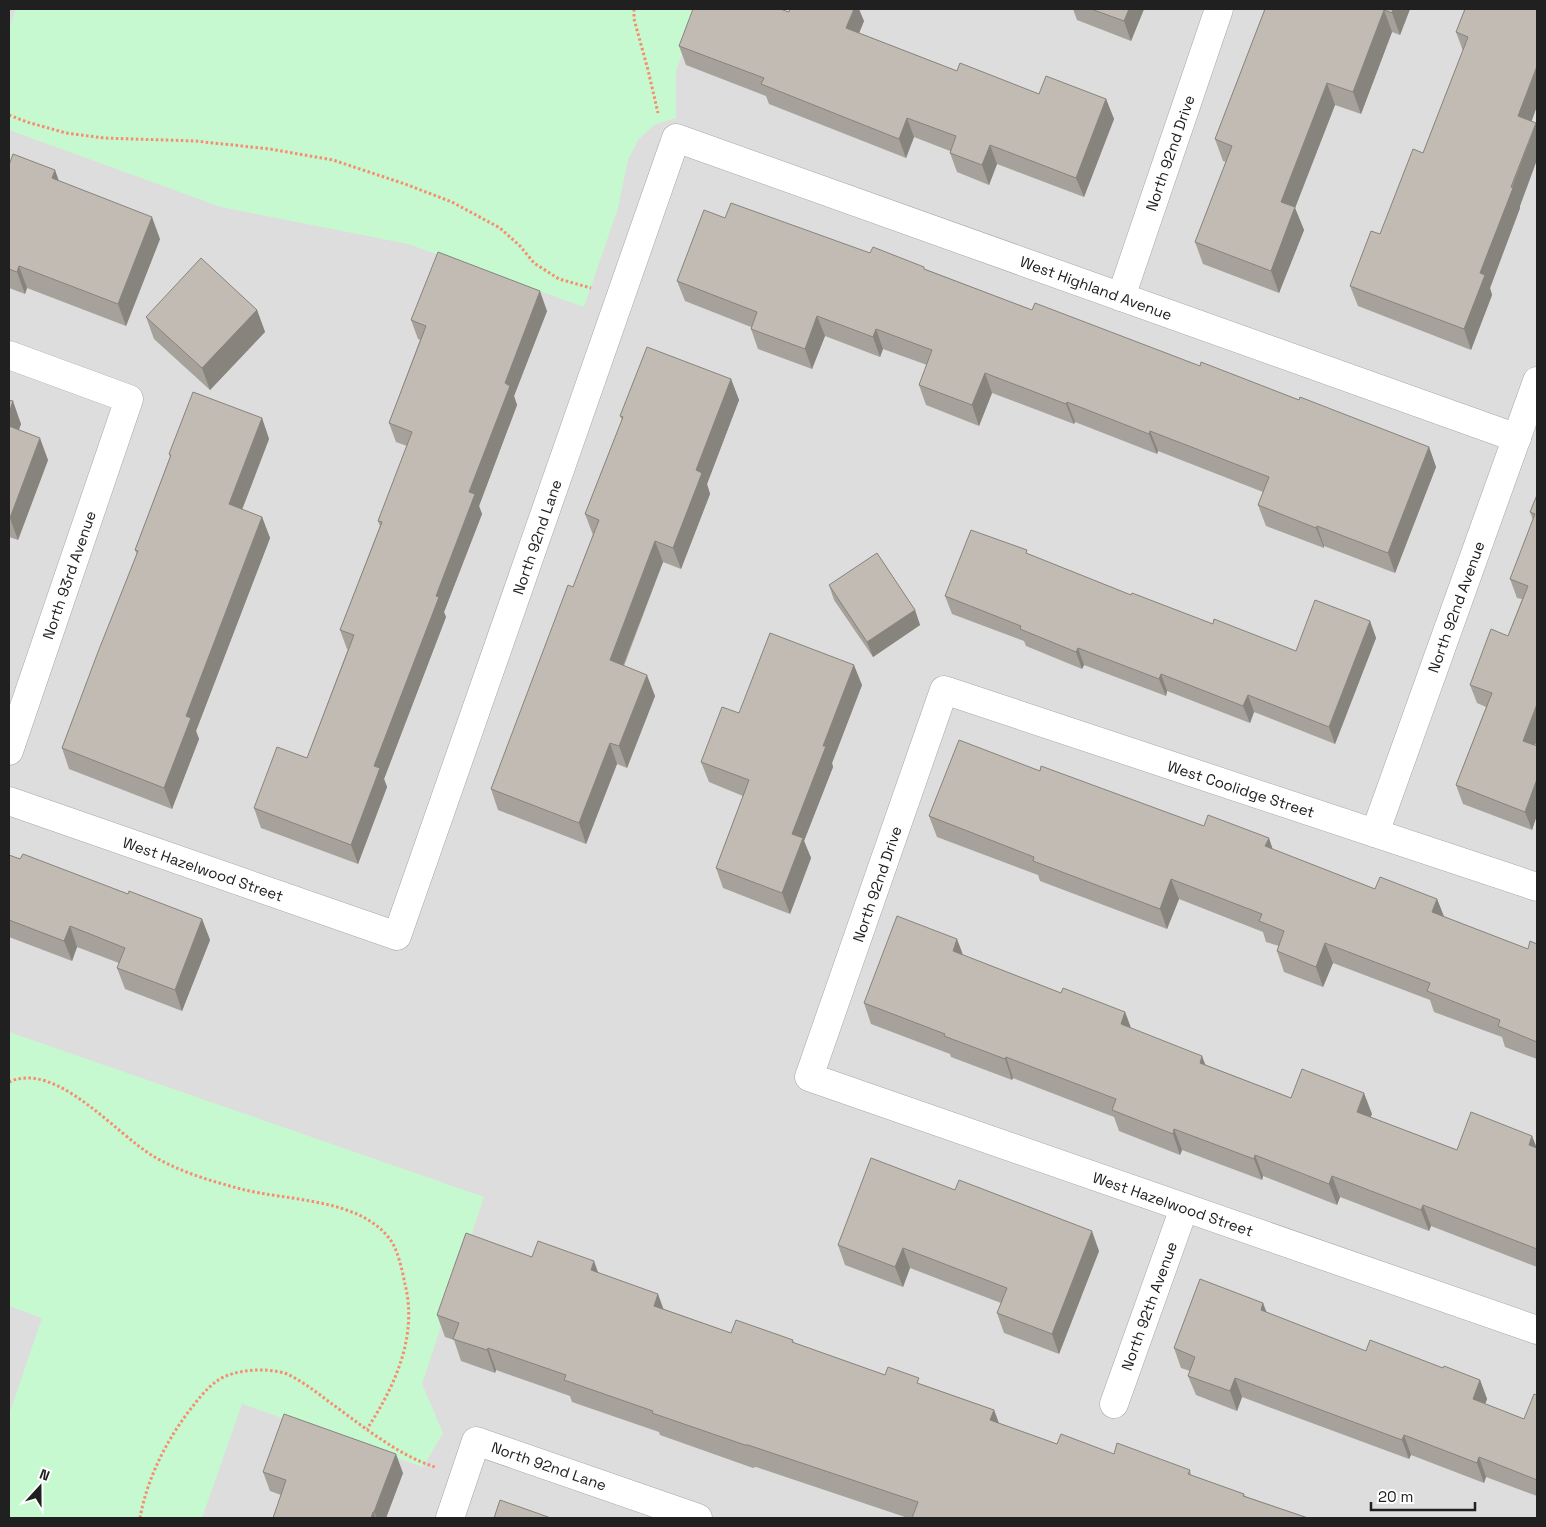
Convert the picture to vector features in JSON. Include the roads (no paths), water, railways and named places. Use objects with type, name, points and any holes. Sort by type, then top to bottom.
[{"type":"street","name":"North 92nd Drive","points":[[1121,296],[1219,9]]},
{"type":"street","name":"West Highland Avenue","points":[[676,138],[1517,438]]},
{"type":"street","name":"North 92nd Lane","points":[[397,936],[676,138]]},
{"type":"street","name":"North 93rd Avenue","points":[[9,355],[129,399],[9,751]]},
{"type":"street","name":"North 92nd Avenue","points":[[1375,833],[1537,381]]},
{"type":"street","name":"North 92nd Drive","points":[[809,1077],[944,690]]},
{"type":"street","name":"West Coolidge Street","points":[[944,690],[1537,887]]},
{"type":"street","name":"West Hazelwood Street","points":[[9,802],[397,936]]},
{"type":"street","name":"West Hazelwood Street","points":[[809,1077],[1537,1330]]},
{"type":"street","name":"North 92th Avenue","points":[[1114,1404],[1184,1208]]},
{"type":"street","name":"North 92nd Lane","points":[[450,1518],[476,1441],[698,1518]]}]
